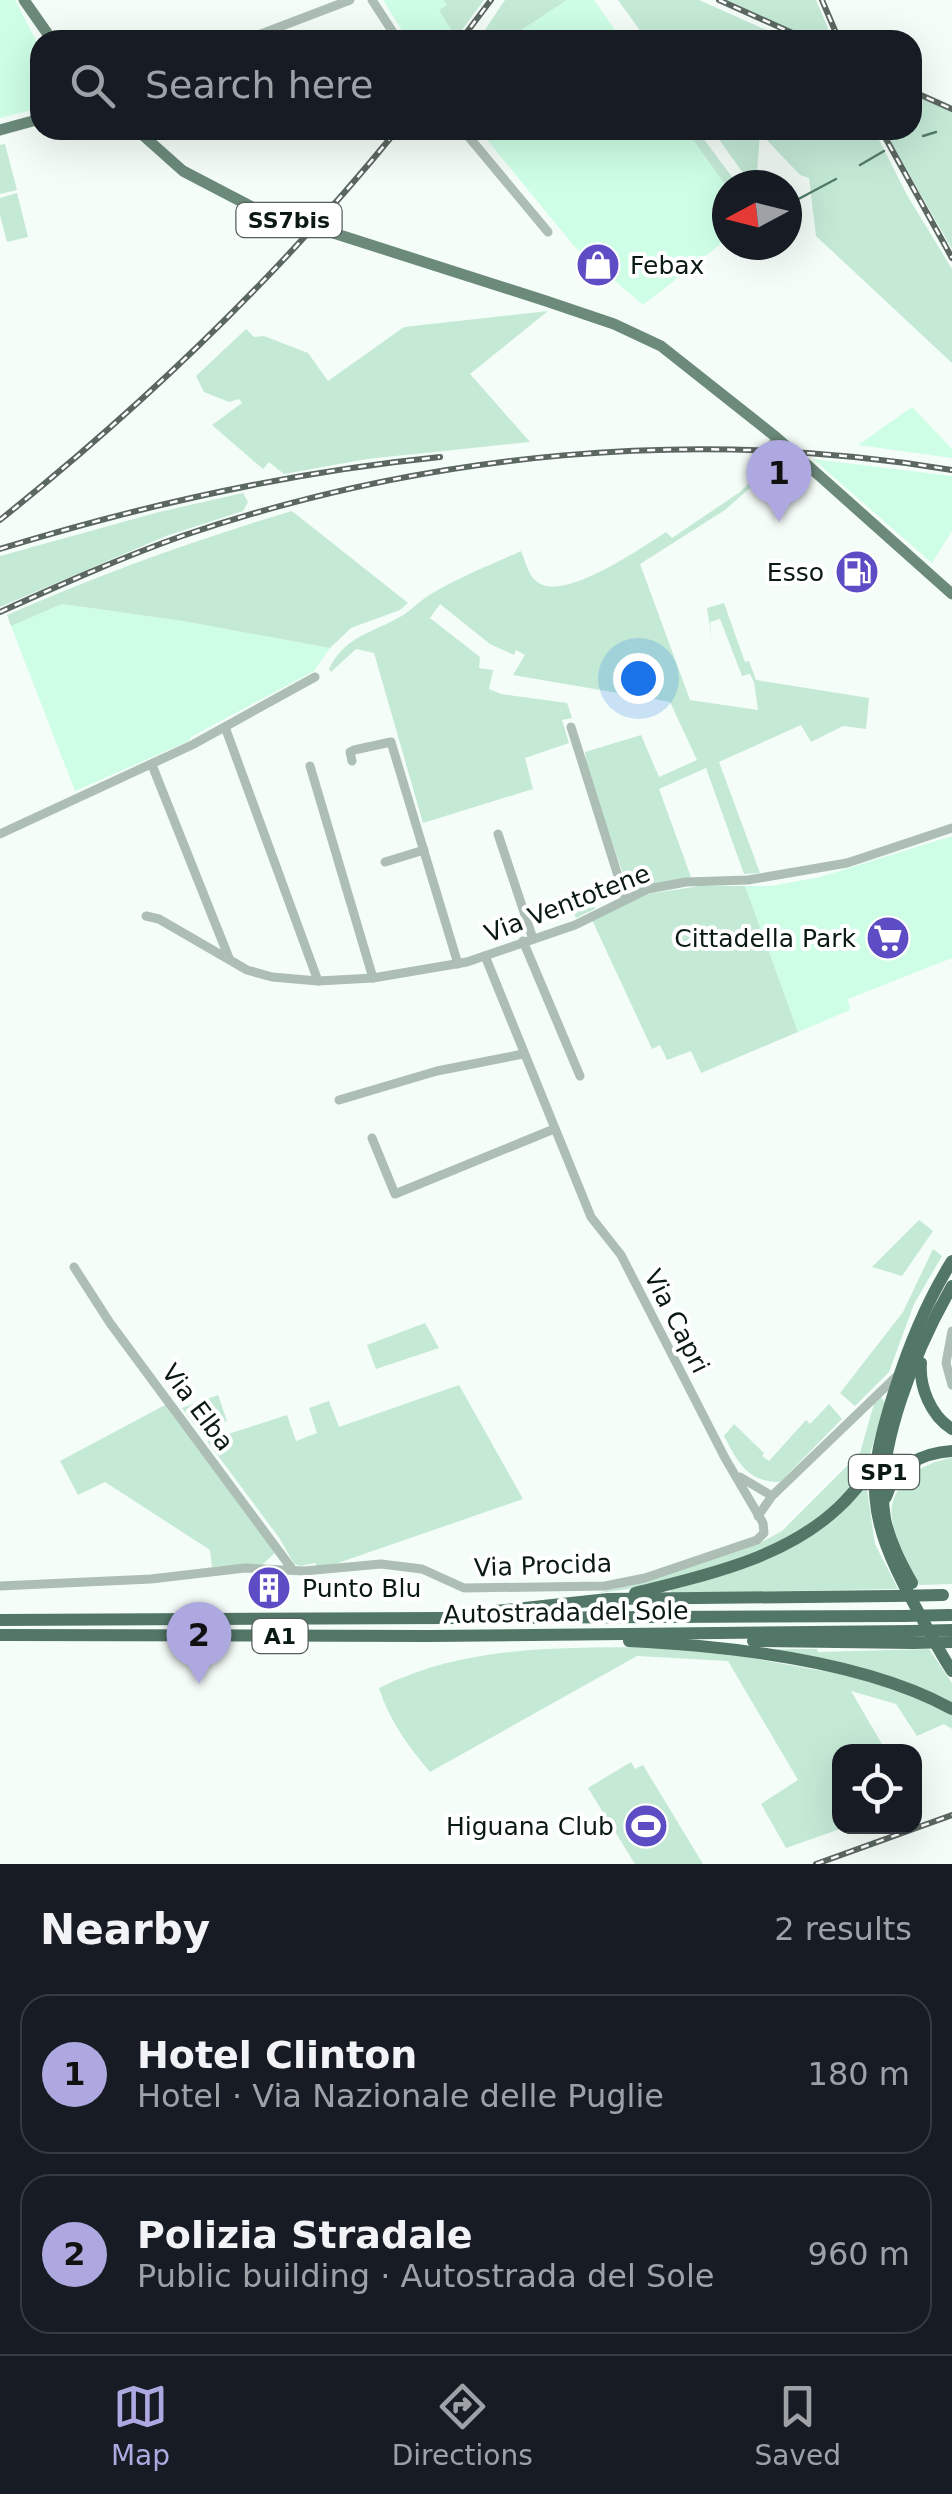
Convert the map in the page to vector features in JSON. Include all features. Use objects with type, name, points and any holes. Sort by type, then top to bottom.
[{"type":"highway","name":"SP1","points":[[952,1261],[926,1304],[900,1372],[874,1466],[876,1511],[886,1551],[952,1671]]},
{"type":"highway","name":"SP1","points":[[952,1286],[922,1344],[886,1455],[884,1504],[894,1548],[952,1655]]},
{"type":"highway","points":[[922,1344],[920,1376],[936,1414],[952,1430]]},
{"type":"highway","points":[[884,1504],[889,1486],[902,1468],[922,1456],[952,1451]]},
{"type":"highway","points":[[608,1599],[689,1579],[775,1550],[838,1508],[874,1466]]},
{"type":"highway","points":[[432,1618],[608,1599],[947,1595]]},
{"type":"highway","name":"Autostrada del Sole","points":[[17,1628],[432,1618],[951,1615]]},
{"type":"highway","name":"Autostrada del Sole","points":[[0,1619],[17,1628],[429,1636],[656,1633],[725,1641],[912,1637]]},
{"type":"highway","points":[[0,1636],[17,1628]]},
{"type":"highway","points":[[912,1637],[952,1630]]},
{"type":"highway","points":[[582,1633],[704,1645],[855,1672],[909,1688],[952,1709]]},
{"type":"highway","points":[[912,1637],[952,1642]]},
{"type":"main road","points":[[24,0],[45,30]]},
{"type":"main road","points":[[0,130],[30,122]]},
{"type":"main road","name":"SS7bis","points":[[149,140],[184,170],[252,207],[641,335],[686,364],[776,437],[952,594]]},
{"type":"street","points":[[271,30],[350,0]]},
{"type":"street","points":[[372,0],[392,30]]},
{"type":"street","points":[[470,140],[548,232]]},
{"type":"street","points":[[764,460],[776,437]]},
{"type":"street","points":[[0,834],[152,765],[315,678]]},
{"type":"street","points":[[225,727],[318,981]]},
{"type":"street","points":[[571,727],[625,898]]},
{"type":"street","points":[[352,760],[350,752],[354,750],[391,742],[458,964]]},
{"type":"street","points":[[152,765],[229,958]]},
{"type":"street","points":[[310,766],[374,978]]},
{"type":"street","name":"Via Ventotene","points":[[146,916],[160,919],[247,970],[272,978],[374,978],[485,956],[575,924],[648,889],[686,882],[827,871],[952,828]]},
{"type":"street","points":[[498,834],[528,940],[580,1076]]},
{"type":"street","points":[[385,862],[424,850]]},
{"type":"street","name":"Via Capri","points":[[485,956],[592,1217],[621,1255],[758,1516]]},
{"type":"street","points":[[339,1100],[437,1071],[523,1054]]},
{"type":"street","points":[[372,1138],[395,1194],[554,1129]]},
{"type":"street","name":"Via Elba","points":[[74,1267],[110,1323],[292,1569]]},
{"type":"street","points":[[952,1331],[946,1363],[952,1385]]},
{"type":"street","points":[[758,1516],[772,1496],[900,1372]]},
{"type":"street","points":[[737,1474],[772,1496]]},
{"type":"street","name":"Via Procida","points":[[0,1586],[93,1583],[245,1568],[382,1564],[422,1569],[464,1588],[605,1586],[645,1578],[758,1540],[764,1533],[758,1516]]},
{"type":"shaded area","points":[[0,0],[15,0],[31,30],[30,110],[0,118]]},
{"type":"shaded area","points":[[383,0],[443,0],[447,5],[440,11],[451,30],[402,30]]},
{"type":"shaded area","points":[[443,0],[484,0],[462,30],[451,30],[439,10],[447,5]]},
{"type":"shaded area","points":[[505,0],[567,0],[521,30],[485,30]]},
{"type":"shaded area","points":[[567,0],[594,0],[615,30],[521,30]]},
{"type":"shaded area","points":[[618,0],[699,0],[766,30],[640,30]]},
{"type":"shaded area","points":[[724,0],[816,0],[829,30],[790,30]]},
{"type":"shaded area","points":[[922,98],[952,112],[952,249],[890,140],[922,140]]},
{"type":"shaded area","points":[[487,140],[693,140],[715,170],[712,251],[643,305],[574,246]]},
{"type":"shaded area","points":[[693,140],[704,140],[727,170],[715,170]]},
{"type":"shaded area","points":[[719,140],[759,140],[757,170],[741,170]]},
{"type":"shaded area","points":[[767,140],[879,140],[952,269],[952,363],[816,236],[809,178],[802,176],[802,170],[795,170]]},
{"type":"shaded area","points":[[5,144],[17,190],[0,194],[0,145]]},
{"type":"shaded area","points":[[17,193],[28,237],[7,242],[0,198]]},
{"type":"shaded area","points":[[548,311],[470,374],[530,442],[367,459],[284,474],[269,462],[263,469],[212,425],[242,403],[239,399],[229,402],[204,392],[196,376],[246,329],[254,337],[264,336],[308,353],[328,381],[404,327]]},
{"type":"shaded area","points":[[912,407],[952,449],[952,458],[858,445]]},
{"type":"shaded area","points":[[813,459],[952,476],[952,531],[932,563]]},
{"type":"shaded area","points":[[755,477],[760,479],[725,510],[640,564],[690,700],[758,710],[754,682],[750,674],[742,676],[720,619],[710,622],[712,641],[707,608],[724,603],[745,662],[749,661],[756,680],[869,698],[866,729],[843,726],[811,742],[801,725],[719,762],[760,873],[744,874],[706,768],[659,789],[691,877],[629,891],[588,773],[585,752],[641,735],[659,777],[697,760],[670,702],[513,675],[525,655],[516,650],[514,655],[490,644],[440,604],[430,618],[480,657],[479,668],[493,670],[489,689],[567,703],[572,718],[562,720],[569,743],[525,758],[533,789],[423,823],[374,653],[356,649],[331,672],[329,669],[342,650],[405,614],[439,589],[521,551],[535,580],[547,586],[581,580],[621,561],[666,532],[672,538],[740,492]]},
{"type":"shaded area","points":[[243,493],[248,502],[243,511],[166,536],[0,607],[0,556]]},
{"type":"shaded area","points":[[292,511],[408,603],[400,610],[351,628],[330,648],[62,604],[11,626],[7,615],[77,586]]},
{"type":"shaded area","points":[[62,604],[330,648],[314,671],[189,741],[75,791],[11,626]]},
{"type":"shaded area","points":[[952,836],[952,958],[848,999],[850,1010],[798,1032],[745,886],[771,886],[820,877]]},
{"type":"shaded area","points":[[700,886],[745,886],[798,1032],[701,1073],[691,1051],[667,1060],[660,1045],[652,1049],[592,920],[647,894]]},
{"type":"shaded area","points":[[589,890],[595,909],[576,918],[566,895]]},
{"type":"shaded area","points":[[919,1220],[933,1231],[902,1276],[872,1267]]},
{"type":"shaded area","points":[[933,1249],[942,1256],[914,1304],[889,1372],[855,1406],[840,1393],[903,1312]]},
{"type":"shaded area","points":[[425,1323],[439,1348],[376,1369],[367,1345]]},
{"type":"shaded area","points":[[459,1385],[523,1499],[338,1563],[317,1567],[315,1563],[294,1564],[280,1539],[207,1441],[287,1415],[296,1441],[317,1433],[309,1408],[329,1401],[339,1427]]},
{"type":"shaded area","points":[[218,1395],[227,1421],[199,1430],[182,1408]]},
{"type":"shaded area","points":[[880,1396],[885,1402],[864,1469],[842,1497],[814,1521],[745,1558],[707,1571],[597,1593],[645,1582],[760,1543],[782,1531],[860,1453],[875,1400]]},
{"type":"shaded area","points":[[829,1404],[842,1419],[780,1482],[751,1474],[724,1436],[734,1424],[769,1461],[806,1420],[810,1424]]},
{"type":"shaded area","points":[[165,1405],[275,1553],[263,1564],[212,1567],[210,1550],[105,1482],[78,1495],[60,1461]]},
{"type":"shaded area","points":[[952,1458],[952,1584],[919,1585],[897,1536],[892,1507],[909,1477],[929,1464]]},
{"type":"shaded area","points":[[866,1483],[875,1544],[898,1589],[671,1593],[670,1587],[775,1552]]},
{"type":"shaded area","points":[[643,1647],[724,1653],[840,1674],[899,1689],[952,1714],[952,1729],[944,1724],[917,1736],[896,1704],[851,1691],[882,1744],[832,1744],[832,1832],[786,1848],[761,1804],[798,1780],[728,1661],[637,1656],[430,1772],[400,1732],[379,1688],[443,1664],[541,1649]]},
{"type":"shaded area","points":[[765,1649],[929,1649],[952,1683],[952,1703]]},
{"type":"shaded area","name":"Higuana Club","points":[[631,1762],[635,1769],[643,1765],[703,1864],[635,1864],[588,1788]]},
{"type":"waterway","points":[[923,136],[936,132]]},
{"type":"waterway","points":[[860,165],[884,151]]},
{"type":"waterway","points":[[802,197],[836,179]]},
{"type":"railway","points":[[468,30],[491,0]]},
{"type":"railway","points":[[719,0],[786,30]]},
{"type":"railway","points":[[822,0],[835,30]]},
{"type":"railway","points":[[922,96],[952,109]]},
{"type":"railway","points":[[0,520],[107,430],[209,336],[306,235],[389,140]]},
{"type":"railway","points":[[887,140],[952,258]]},
{"type":"railway","points":[[0,612],[182,536],[275,507],[370,484],[466,467],[563,455],[758,450],[856,457],[952,470]]},
{"type":"railway","points":[[0,549],[218,492],[440,457]]},
{"type":"railway","points":[[816,1864],[952,1815]]},
{"type":"place","name":"Febax","points":[[598,265]]},
{"type":"place","name":"Hotel Clinton","points":[[779,522]]},
{"type":"place","name":"Esso","points":[[857,572]]},
{"type":"place","name":"Cittadella Park","points":[[888,938]]},
{"type":"place","name":"Punto Blu","points":[[269,1588]]},
{"type":"place","name":"Polizia Stradale","points":[[199,1684]]},
{"type":"place","name":"Higuana Club","points":[[646,1826]]}]
